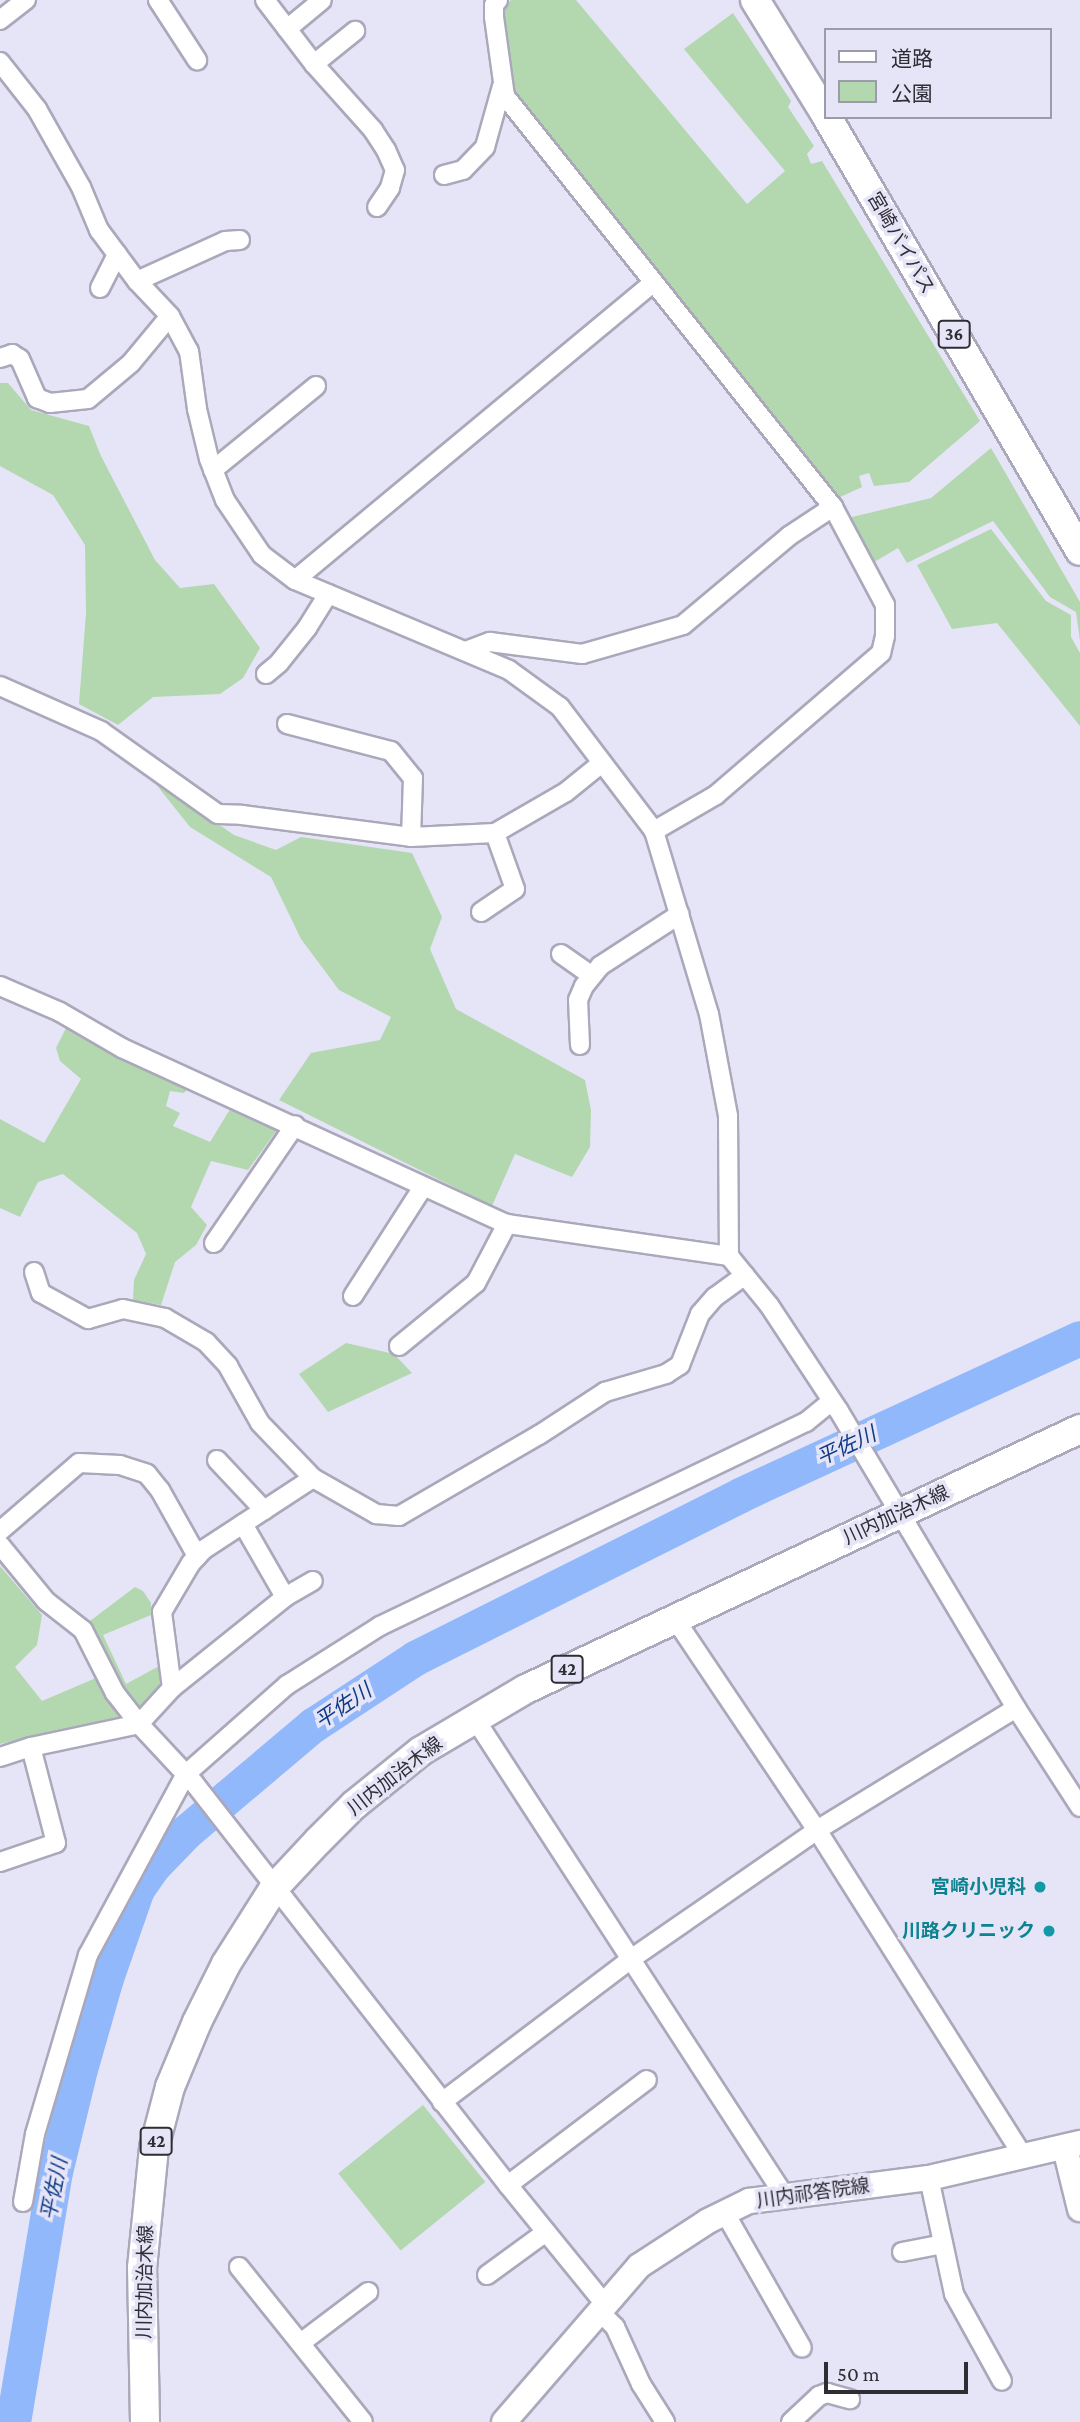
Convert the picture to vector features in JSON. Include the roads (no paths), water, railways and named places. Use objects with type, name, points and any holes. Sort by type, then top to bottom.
[{"type":"main road","name":"宮崎バイパス","points":[[755,0],[824,111]]},
{"type":"main road","name":"宮崎バイパス","points":[[829,119],[1080,551]]},
{"type":"main road","name":"川内加治木線","points":[[145,2422],[142,2268],[154,2148],[170,2087],[197,2022],[226,1964],[275,1888],[354,1805],[422,1751],[526,1689],[674,1619],[894,1503],[1080,1429]]},
{"type":"main road","name":"川内祁答院線","points":[[505,2422],[604,2310],[639,2266],[665,2247],[724,2213],[749,2202],[784,2195],[929,2178],[1072,2145]]},
{"type":"main road","points":[[1072,2145],[1080,2209]]},
{"type":"street","points":[[0,20],[26,0]]},
{"type":"street","points":[[158,0],[197,60]]},
{"type":"street","points":[[265,0],[314,64],[373,130],[390,160],[395,170],[390,188],[377,207]]},
{"type":"street","points":[[287,29],[322,0]]},
{"type":"street","points":[[498,0],[494,5],[494,17],[505,96],[652,284],[833,507],[885,606],[885,636],[881,653],[716,794],[654,831]]},
{"type":"street","points":[[314,64],[355,32]]},
{"type":"street","points":[[0,62],[37,109],[81,187],[99,230],[137,281],[170,316],[189,351],[197,409],[213,470],[225,500],[262,555],[296,580],[509,670],[560,707],[654,831],[709,1014],[728,1116],[729,1256]]},
{"type":"street","points":[[444,175],[463,170],[485,147],[502,86]]},
{"type":"street","points":[[137,281],[225,242],[240,240]]},
{"type":"street","points":[[100,288],[117,254]]},
{"type":"street","points":[[296,580],[652,284]]},
{"type":"street","points":[[0,358],[12,354],[20,359],[37,398],[50,403],[88,398],[131,363],[170,316]]},
{"type":"street","points":[[213,470],[316,386]]},
{"type":"street","points":[[466,651],[490,642],[582,654],[682,625],[789,537],[833,507]]},
{"type":"street","points":[[266,674],[279,663],[307,628],[327,594]]},
{"type":"street","points":[[0,686],[101,731],[218,814],[242,814],[411,837],[495,833],[566,792],[602,763]]},
{"type":"street","points":[[287,724],[391,751],[413,778],[411,837]]},
{"type":"street","points":[[481,912],[515,889],[495,833]]},
{"type":"street","points":[[580,1045],[578,1000],[592,976],[623,949],[680,914]]},
{"type":"street","points":[[561,954],[592,976]]},
{"type":"street","points":[[0,986],[60,1012],[122,1048],[507,1224],[729,1256],[746,1275],[835,1406],[1016,1708],[1080,1807]]},
{"type":"street","points":[[214,1243],[295,1125]]},
{"type":"street","points":[[353,1296],[423,1187]]},
{"type":"street","points":[[399,1346],[476,1283],[507,1224]]},
{"type":"street","points":[[34,1272],[41,1293],[88,1319],[123,1309],[164,1318],[206,1342],[228,1366],[260,1423],[313,1478],[376,1514],[399,1516],[539,1436],[606,1392],[666,1374],[680,1364],[700,1314],[715,1297],[746,1275]]},
{"type":"street","points":[[23,2202],[35,2134],[88,1955],[190,1778],[287,1685],[380,1626],[835,1406]]},
{"type":"street","points":[[217,1460],[264,1510]]},
{"type":"street","points":[[0,1531],[79,1463],[120,1465],[148,1475],[160,1490],[197,1556]]},
{"type":"street","points":[[172,1688],[162,1612],[197,1556],[313,1478]]},
{"type":"street","points":[[243,1524],[285,1597]]},
{"type":"street","points":[[0,1545],[46,1601],[83,1630],[115,1693],[139,1724],[190,1778],[546,2232],[615,2326],[641,2384],[666,2422]]},
{"type":"street","points":[[0,1757],[32,1746],[139,1724],[172,1688],[285,1597],[313,1581]]},
{"type":"street","points":[[674,1619],[817,1830],[1024,2157]]},
{"type":"street","points":[[442,2102],[631,1959],[817,1830],[1016,1708]]},
{"type":"street","points":[[475,1720],[784,2195]]},
{"type":"street","points":[[0,1862],[56,1843],[32,1746]]},
{"type":"street","points":[[508,2185],[647,2080]]},
{"type":"street","points":[[929,2178],[954,2294],[1002,2381]]},
{"type":"street","points":[[724,2213],[802,2348]]},
{"type":"street","points":[[486,2276],[546,2232]]},
{"type":"street","points":[[902,2252],[943,2244]]},
{"type":"street","points":[[240,2267],[363,2422]]},
{"type":"street","points":[[302,2342],[368,2292]]},
{"type":"street","points":[[790,2422],[818,2396],[827,2393],[850,2399]]},
{"type":"waterway","name":"平佐川","points":[[13,2422],[55,2172],[106,1978],[137,1889],[154,1865],[187,1831],[313,1725],[415,1658],[740,1495],[1080,1338]]},
{"type":"place","name":"宮崎小児科","points":[[1040,1887]]},
{"type":"place","name":"川路クリニック","points":[[1049,1931]]}]
